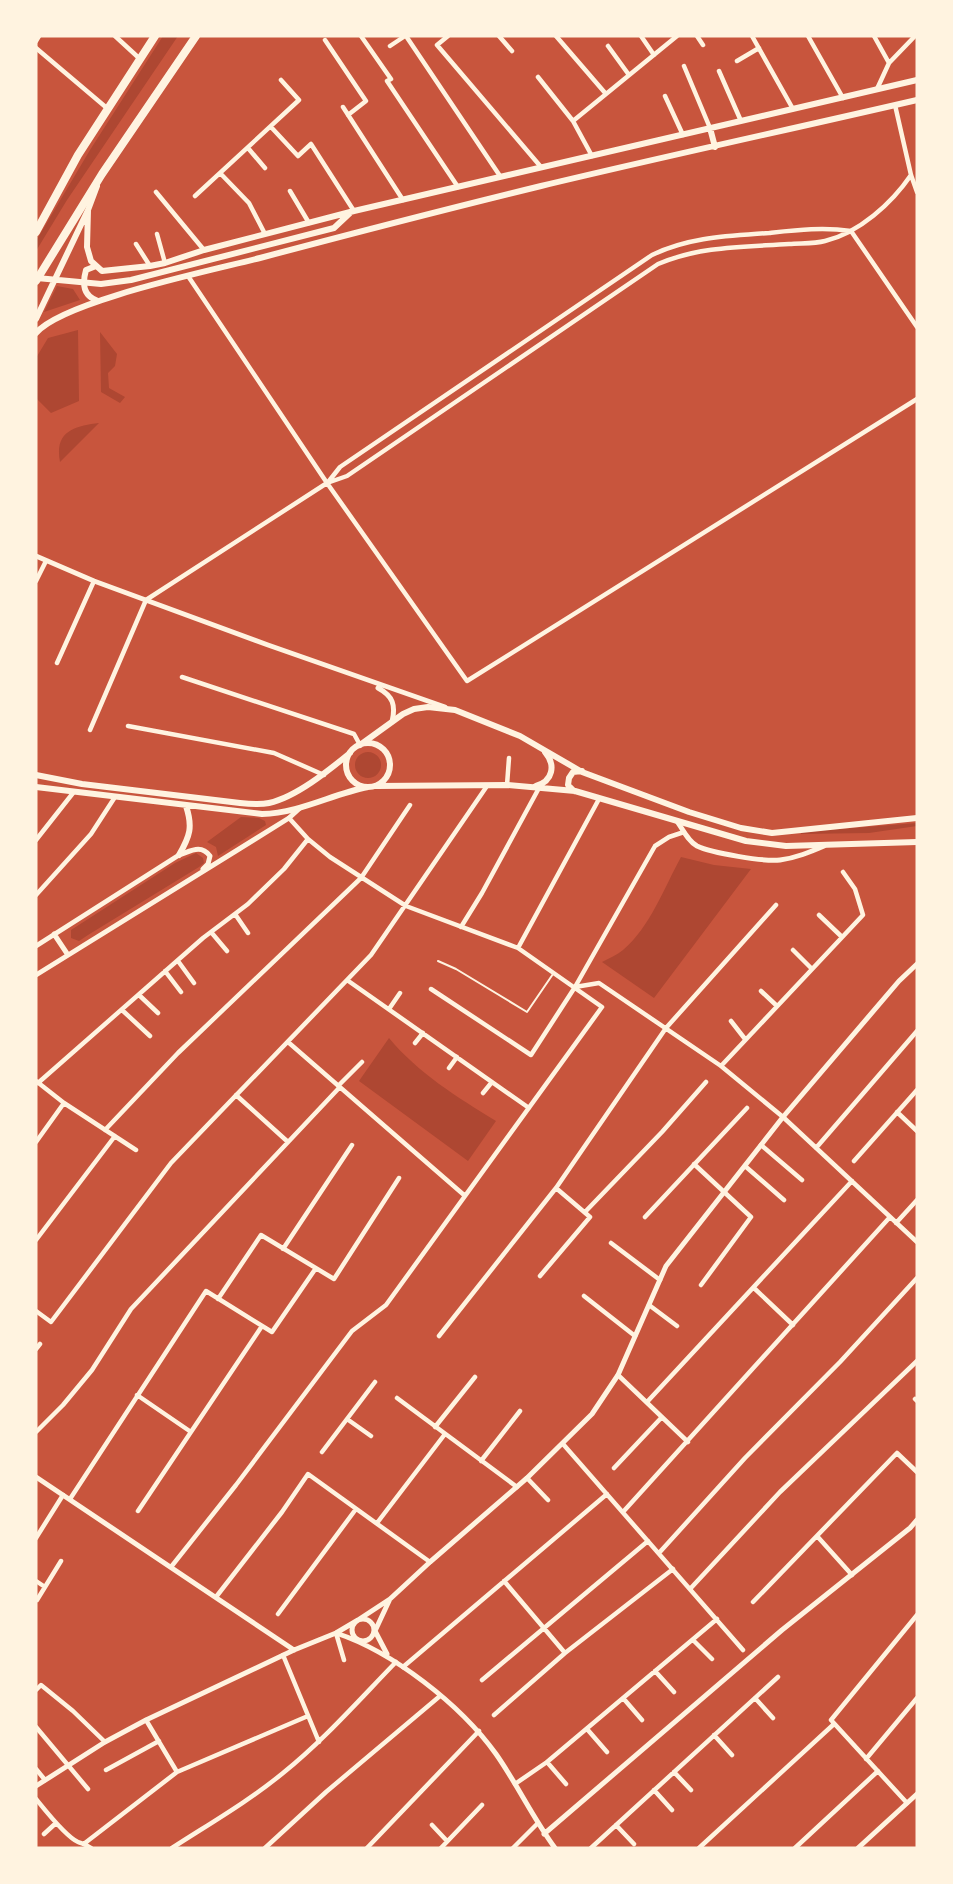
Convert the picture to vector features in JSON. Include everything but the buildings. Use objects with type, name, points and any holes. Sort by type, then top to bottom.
[{"type":"highway","points":[[36,231],[78,155],[155,36]]},
{"type":"highway","points":[[36,279],[102,174],[196,36]]},
{"type":"main road","points":[[88,210],[87,247],[91,261],[96,266],[102,271],[150,266],[265,234],[500,176],[917,80]]},
{"type":"main road","points":[[36,333],[57,317],[98,301],[188,276],[530,189],[917,100]]},
{"type":"main road","points":[[710,129],[715,147]]},
{"type":"main road","points":[[36,319],[88,210],[102,174]]},
{"type":"main road","points":[[36,279],[100,284],[131,280],[334,228],[352,212]]},
{"type":"main road","points":[[96,266],[86,270],[83,282],[89,297],[98,301]]},
{"type":"main road","points":[[36,775],[82,784],[240,803],[267,804],[279,800],[324,775],[360,744],[392,722],[414,709],[428,707],[455,710],[520,736],[582,771],[689,812],[758,832],[772,833],[917,818]]},
{"type":"main road","points":[[520,736],[546,753],[551,762],[551,772],[546,781],[530,787]]},
{"type":"main road","points":[[360,744],[380,746],[389,757],[390,771],[376,786]]},
{"type":"main road","points":[[350,753],[346,766],[351,779],[368,787]]},
{"type":"main road","points":[[575,791],[568,785],[569,778],[573,772],[582,771]]},
{"type":"main road","points":[[36,788],[262,814],[285,812],[351,791],[376,786],[530,787],[575,791],[746,841],[765,844],[786,846],[917,842]]},
{"type":"main road","points":[[179,855],[189,838],[191,821],[186,806]]},
{"type":"street","points":[[36,41],[39,36]]},
{"type":"street","points":[[116,36],[140,59]]},
{"type":"street","points":[[361,36],[391,79],[387,81],[458,187]]},
{"type":"street","points":[[390,46],[406,36],[500,176]]},
{"type":"street","points":[[448,36],[437,45],[541,167]]},
{"type":"street","points":[[499,36],[512,51]]},
{"type":"street","points":[[556,36],[606,94]]},
{"type":"street","points":[[641,36],[654,55]]},
{"type":"street","points":[[573,121],[678,36]]},
{"type":"street","points":[[697,36],[703,45]]},
{"type":"street","points":[[752,36],[793,109]]},
{"type":"street","points":[[808,36],[843,98]]},
{"type":"street","points":[[874,36],[889,63]]},
{"type":"street","points":[[877,89],[889,63],[915,36]]},
{"type":"street","points":[[325,40],[366,101],[348,115]]},
{"type":"street","points":[[608,46],[629,75]]},
{"type":"street","points":[[36,48],[108,108]]},
{"type":"street","points":[[736,61],[759,48]]},
{"type":"street","points":[[684,66],[710,129]]},
{"type":"street","points":[[719,71],[741,121]]},
{"type":"street","points":[[538,78],[573,121],[592,156]]},
{"type":"street","points":[[195,196],[299,100],[281,80]]},
{"type":"street","points":[[664,96],[683,135]]},
{"type":"street","points":[[895,105],[917,192]]},
{"type":"street","points":[[343,107],[403,201]]},
{"type":"street","points":[[271,127],[298,156],[311,144],[352,212]]},
{"type":"street","points":[[248,148],[265,168]]},
{"type":"street","points":[[220,173],[249,203],[265,234]]},
{"type":"street","points":[[911,175],[917,182]]},
{"type":"street","points":[[90,730],[146,600],[327,483],[347,476],[658,264],[714,249],[825,241],[851,231],[893,199],[911,175]]},
{"type":"street","points":[[290,191],[309,223]]},
{"type":"street","points":[[156,192],[204,250]]},
{"type":"street","points":[[327,483],[340,467],[652,255],[682,243],[713,237],[827,228],[851,231],[917,327]]},
{"type":"street","points":[[157,234],[165,263]]},
{"type":"street","points":[[136,244],[150,266]]},
{"type":"street","points":[[188,276],[327,483],[467,681],[917,399]]},
{"type":"street","points":[[36,556],[94,581],[341,672],[455,710]]},
{"type":"street","points":[[36,581],[46,561]]},
{"type":"street","points":[[57,663],[94,581]]},
{"type":"street","points":[[341,672],[388,694],[394,706],[392,722]]},
{"type":"street","points":[[182,677],[354,734],[360,744]]},
{"type":"street","points":[[128,726],[274,753],[324,775]]},
{"type":"street","points":[[507,786],[509,758]]},
{"type":"street","points":[[36,1311],[51,1322],[171,1163],[371,955],[487,786]]},
{"type":"street","points":[[461,927],[539,788]]},
{"type":"street","points":[[36,840],[73,793]]},
{"type":"street","points":[[36,895],[91,834],[115,797]]},
{"type":"street","points":[[518,948],[599,799]]},
{"type":"street","points":[[105,1130],[178,1053],[361,878],[410,805]]},
{"type":"street","points":[[36,975],[289,818],[300,808]]},
{"type":"street","points":[[171,1567],[352,1331],[386,1305],[602,1007],[518,948],[406,906],[361,878],[308,839],[289,818]]},
{"type":"street","points":[[677,821],[697,846],[724,854],[777,861],[800,856],[828,845]]},
{"type":"street","points":[[431,989],[531,1055],[575,987],[655,846],[669,837],[684,832]]},
{"type":"street","points":[[136,1150],[64,1103],[37,1082],[211,932],[248,904],[284,869],[308,839]]},
{"type":"street","points":[[36,946],[179,855],[198,848],[210,856],[208,864],[196,876]]},
{"type":"street","points":[[721,1066],[863,915],[855,889],[843,872]]},
{"type":"street","points":[[439,1336],[556,1188],[666,1028],[776,905]]},
{"type":"street","points":[[235,914],[248,933]]},
{"type":"street","points":[[819,915],[842,938]]},
{"type":"street","points":[[211,932],[227,951]]},
{"type":"street","points":[[54,934],[68,955]]},
{"type":"street","points":[[793,950],[812,969]]},
{"type":"street","points":[[178,961],[194,983]]},
{"type":"street","points":[[36,1786],[105,1742],[146,1720],[283,1655],[336,1633],[358,1620],[390,1599],[527,1479],[592,1414],[618,1375],[666,1266],[783,1117],[899,981],[917,964]]},
{"type":"street","points":[[165,971],[181,992]]},
{"type":"street","points":[[347,980],[529,1108]]},
{"type":"street","points":[[575,987],[599,983],[721,1066],[783,1117],[917,1242]]},
{"type":"street","points":[[761,990],[777,1006]]},
{"type":"street","points":[[389,1010],[400,993]]},
{"type":"street","points":[[139,995],[158,1013]]},
{"type":"street","points":[[122,1011],[150,1036]]},
{"type":"street","points":[[731,1021],[745,1039]]},
{"type":"street","points":[[816,1148],[917,1031]]},
{"type":"street","points":[[415,1042],[423,1033]]},
{"type":"street","points":[[288,1042],[464,1196]]},
{"type":"street","points":[[449,1068],[457,1057]]},
{"type":"street","points":[[36,1432],[63,1405],[92,1370],[131,1309],[362,1062]]},
{"type":"street","points":[[483,1093],[492,1082]]},
{"type":"street","points":[[585,1212],[663,1132],[706,1082]]},
{"type":"street","points":[[855,1161],[917,1090]]},
{"type":"street","points":[[236,1095],[288,1142]]},
{"type":"street","points":[[36,1142],[64,1103]]},
{"type":"street","points":[[645,1217],[747,1108]]},
{"type":"street","points":[[897,1112],[917,1131]]},
{"type":"street","points":[[36,1240],[115,1136]]},
{"type":"street","points":[[283,1249],[352,1145]]},
{"type":"street","points":[[761,1145],[802,1180]]},
{"type":"street","points":[[694,1164],[751,1217],[701,1285]]},
{"type":"street","points":[[745,1166],[784,1200]]},
{"type":"street","points":[[218,1299],[261,1235],[334,1279],[399,1178]]},
{"type":"street","points":[[646,1402],[852,1181]]},
{"type":"street","points":[[540,1276],[590,1217],[556,1188]]},
{"type":"street","points":[[896,1223],[917,1200]]},
{"type":"street","points":[[623,1512],[890,1218]]},
{"type":"street","points":[[611,1243],[660,1280]]},
{"type":"street","points":[[69,1499],[206,1291],[272,1332],[315,1268]]},
{"type":"street","points":[[659,1553],[745,1458],[840,1362],[917,1278]]},
{"type":"street","points":[[754,1288],[793,1325]]},
{"type":"street","points":[[584,1296],[635,1336]]},
{"type":"street","points":[[649,1305],[677,1326]]},
{"type":"street","points":[[138,1510],[262,1326]]},
{"type":"street","points":[[690,1589],[780,1492],[917,1361]]},
{"type":"street","points":[[618,1375],[688,1442]]},
{"type":"street","points":[[435,1427],[475,1377]]},
{"type":"street","points":[[322,1452],[375,1382]]},
{"type":"street","points":[[137,1395],[191,1432]]},
{"type":"street","points":[[397,1398],[517,1487]]},
{"type":"street","points":[[481,1461],[520,1412]]},
{"type":"street","points":[[614,1468],[662,1417]]},
{"type":"street","points":[[347,1419],[371,1436]]},
{"type":"street","points":[[377,1523],[445,1434]]},
{"type":"street","points":[[563,1444],[743,1650]]},
{"type":"street","points":[[753,1602],[897,1453],[917,1472]]},
{"type":"street","points":[[216,1597],[282,1512],[308,1474],[430,1562]]},
{"type":"street","points":[[36,1477],[294,1650]]},
{"type":"street","points":[[527,1479],[548,1500]]},
{"type":"street","points":[[403,1668],[607,1494]]},
{"type":"street","points":[[36,1538],[63,1495]]},
{"type":"street","points":[[278,1614],[356,1509]]},
{"type":"street","points":[[544,1834],[782,1630],[917,1520]]},
{"type":"street","points":[[910,1528],[917,1533]]},
{"type":"street","points":[[817,1536],[852,1575]]},
{"type":"street","points":[[482,1680],[648,1541]]},
{"type":"street","points":[[37,1600],[61,1561]]},
{"type":"street","points":[[494,1715],[565,1653],[673,1569]]},
{"type":"street","points":[[36,1581],[45,1587]]},
{"type":"street","points":[[504,1581],[565,1653]]},
{"type":"street","points":[[360,1641],[371,1639],[390,1599]]},
{"type":"street","points":[[515,1784],[547,1762],[717,1619]]},
{"type":"street","points":[[908,1803],[831,1720],[916,1619]]},
{"type":"street","points":[[358,1620],[368,1620],[373,1624],[388,1656]]},
{"type":"street","points":[[358,1620],[353,1626],[353,1633],[360,1641]]},
{"type":"street","points":[[336,1633],[360,1641],[388,1656],[440,1696],[478,1731],[555,1848]]},
{"type":"street","points":[[336,1633],[344,1660]]},
{"type":"street","points":[[693,1640],[712,1659]]},
{"type":"street","points":[[283,1655],[319,1742]]},
{"type":"street","points":[[172,1848],[260,1791],[319,1742],[396,1662]]},
{"type":"street","points":[[655,1671],[674,1692]]},
{"type":"street","points":[[591,1848],[778,1677]]},
{"type":"street","points":[[36,1690],[41,1685],[73,1711],[105,1742]]},
{"type":"street","points":[[265,1848],[326,1792],[440,1696]]},
{"type":"street","points":[[623,1698],[642,1720]]},
{"type":"street","points":[[755,1698],[773,1718]]},
{"type":"street","points":[[867,1759],[917,1698]]},
{"type":"street","points":[[85,1843],[177,1772],[308,1716]]},
{"type":"street","points":[[146,1720],[177,1772]]},
{"type":"street","points":[[699,1848],[834,1724]]},
{"type":"street","points":[[36,1727],[88,1789]]},
{"type":"street","points":[[587,1729],[607,1752]]},
{"type":"street","points":[[367,1848],[478,1731]]},
{"type":"street","points":[[714,1735],[732,1755]]},
{"type":"street","points":[[106,1770],[159,1741]]},
{"type":"street","points":[[547,1762],[566,1784]]},
{"type":"street","points":[[36,1769],[45,1780]]},
{"type":"street","points":[[675,1772],[691,1790]]},
{"type":"street","points":[[795,1848],[878,1772]]},
{"type":"street","points":[[654,1790],[672,1810]]},
{"type":"street","points":[[858,1848],[917,1794]]},
{"type":"street","points":[[36,1799],[56,1823],[77,1842],[85,1843],[91,1848]]},
{"type":"street","points":[[441,1848],[482,1805]]},
{"type":"street","points":[[44,1834],[56,1823]]},
{"type":"street","points":[[513,1848],[538,1823]]},
{"type":"street","points":[[432,1825],[447,1842]]},
{"type":"street","points":[[616,1825],[634,1844]]},
{"type":"street","points":[[72,1848],[77,1842]]},
{"type":"lane","points":[[438,960],[527,1012],[553,974]]},
{"type":"shaded area","points":[[163,36],[178,36],[67,200],[36,251],[36,241],[90,150]]},
{"type":"shaded area","points":[[57,286],[73,289],[80,300],[44,312]]},
{"type":"shaded area","points":[[78,330],[79,401],[51,413],[36,398],[36,358],[48,338]]},
{"type":"shaded area","points":[[100,332],[117,354],[115,366],[108,373],[109,388],[125,397],[120,403],[101,392]]},
{"type":"shaded area","points":[[99,423],[60,462],[60,443],[68,432],[75,428]]},
{"type":"shaded area","points":[[368,752],[377,756],[381,765],[377,774],[368,778],[359,774],[355,765],[359,756]]},
{"type":"shaded area","points":[[241,817],[259,818],[265,821],[266,825],[218,856],[216,847],[207,842]]},
{"type":"shaded area","points":[[917,823],[917,826],[869,833],[801,834],[801,832]]},
{"type":"shaded area","points":[[196,853],[203,858],[204,863],[199,867],[79,941],[71,938],[71,930],[175,863]]},
{"type":"shaded area","points":[[681,857],[714,865],[751,869],[654,998],[602,962],[616,955],[633,941],[649,919]]},
{"type":"shaded area","points":[[389,1038],[425,1073],[496,1121],[468,1161],[359,1081]]}]
